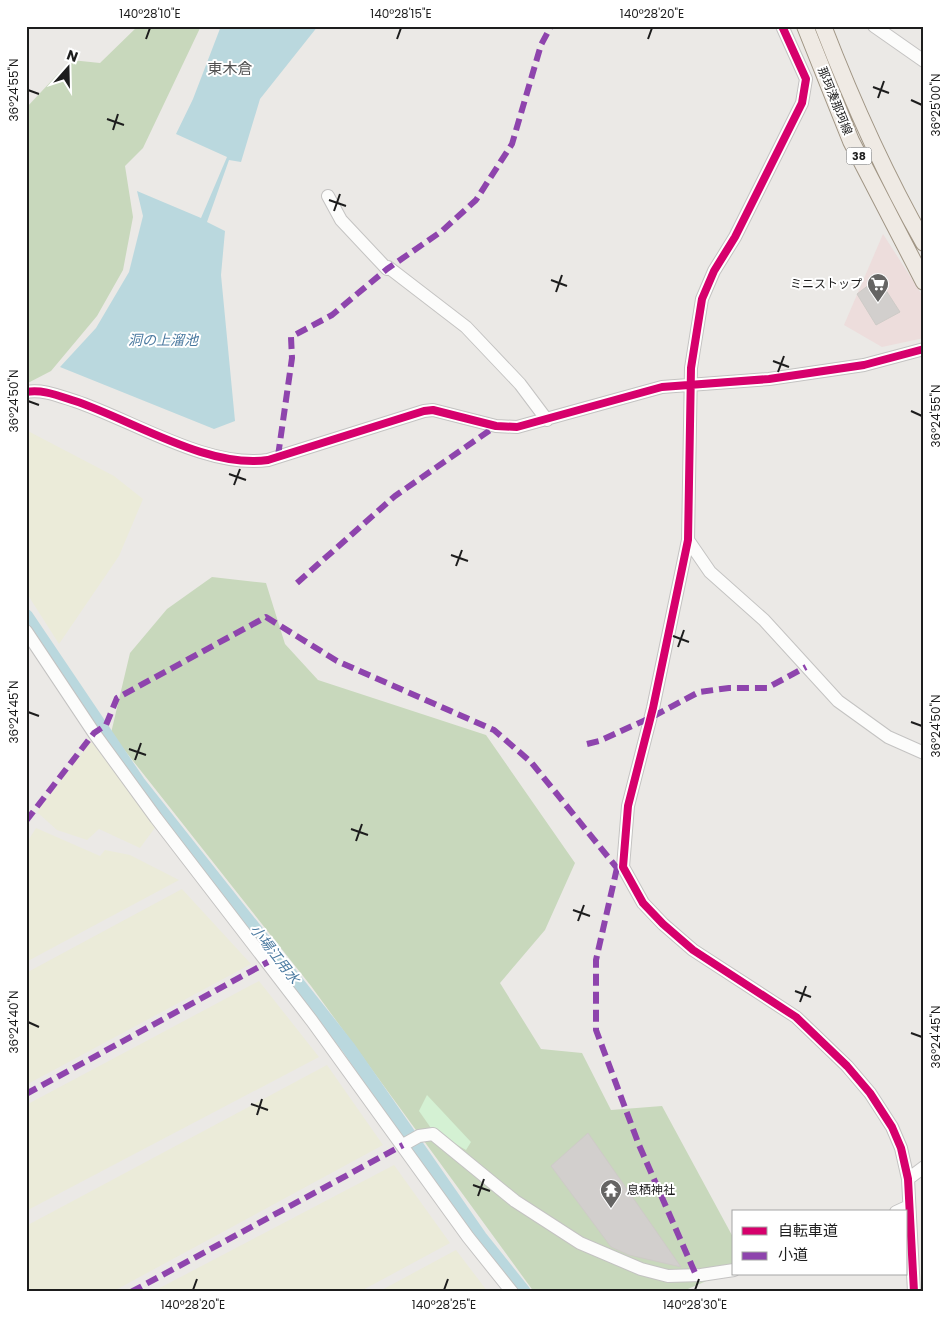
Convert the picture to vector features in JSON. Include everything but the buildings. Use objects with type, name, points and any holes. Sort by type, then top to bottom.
[{"type":"main road","name":"那珂湊那珂線","points":[[805,26],[851,141],[924,282]]},
{"type":"main road","name":"那珂湊那珂線","points":[[823,26],[864,127],[897,196],[924,243]]},
{"type":"street","points":[[782,26],[806,79],[802,103],[735,238],[714,271],[702,299],[690,368],[688,540],[653,708],[628,806],[622,867],[643,903],[663,924],[693,950],[796,1017],[847,1066],[870,1093],[892,1127],[901,1148],[908,1179],[914,1292]]},
{"type":"street","points":[[874,26],[924,61]]},
{"type":"street","points":[[328,196],[341,220],[387,269],[388,267],[466,327],[520,384],[547,420]]},
{"type":"street","points":[[26,392],[56,394],[226,460],[247,463],[268,460],[424,411],[433,410],[507,428],[517,427],[662,387],[691,383],[769,379],[797,375],[864,365],[924,349]]},
{"type":"street","points":[[688,540],[710,572],[764,620],[838,701],[888,737],[924,753]]},
{"type":"street","points":[[26,631],[94,733],[156,818],[279,977],[410,1141],[468,1237],[512,1292]]},
{"type":"street","points":[[410,1141],[433,1134],[515,1201],[580,1243],[641,1269],[668,1276],[701,1275],[732,1270]]},
{"type":"street","points":[[908,1179],[924,1167]]},
{"type":"street","points":[[900,1210],[909,1206]]},
{"type":"shaded area","points":[[883,234],[924,298],[924,338],[882,347],[844,325]]},
{"type":"green space","points":[[138,26],[201,26],[143,148],[125,166],[133,217],[123,270],[97,316],[51,371],[26,384],[26,108],[71,60],[100,63]]},
{"type":"green space","points":[[26,430],[114,476],[143,499],[119,556],[59,644],[26,592]]},
{"type":"green space","points":[[212,577],[266,583],[285,644],[318,680],[486,735],[575,863],[545,930],[500,983],[541,1049],[582,1053],[611,1110],[662,1106],[732,1235],[732,1270],[681,1292],[534,1292],[311,986],[111,733],[130,653],[167,609]]},
{"type":"green space","points":[[91,741],[157,825],[140,848],[99,829],[87,840],[57,830],[37,812]]},
{"type":"green space","points":[[36,828],[100,856],[105,850],[130,855],[179,880],[26,962],[26,844]]},
{"type":"green space","points":[[182,889],[251,964],[26,1085],[26,973]]},
{"type":"green space","points":[[259,981],[319,1057],[26,1211],[26,1105]]},
{"type":"green space","points":[[327,1065],[383,1145],[112,1292],[26,1292],[26,1226]]},
{"type":"green space","points":[[427,1095],[471,1142],[466,1150],[433,1131],[419,1111]]},
{"type":"green space","points":[[394,1165],[450,1243],[359,1292],[152,1292]]},
{"type":"green space","points":[[456,1250],[488,1292],[378,1292]]},
{"type":"water","name":"洞の上溜池","points":[[221,26],[318,26],[260,99],[241,162],[229,160],[207,222],[225,231],[221,275],[235,421],[214,429],[60,367],[96,328],[129,272],[143,216],[137,191],[201,218],[227,157],[176,134],[193,99]]},
{"type":"waterway","name":"小場江用水","points":[[26,616],[138,782],[348,1047],[480,1237],[524,1292]]},
{"type":"marked path","points":[[278,456],[292,358],[291,337],[332,315],[387,269],[442,231],[476,200],[512,144],[541,45],[551,26]]},
{"type":"marked path","points":[[297,583],[395,496],[496,426]]},
{"type":"marked path","points":[[26,821],[94,733],[106,725],[117,698],[266,617],[337,661],[494,730],[531,762],[617,868],[623,867]]},
{"type":"marked path","points":[[587,744],[599,741],[650,718],[699,692],[729,688],[767,688],[806,667]]},
{"type":"marked path","points":[[617,868],[596,960],[596,1030],[639,1145],[696,1275]]},
{"type":"marked path","points":[[26,1094],[268,962]]},
{"type":"marked path","points":[[131,1292],[403,1145]]},
{"type":"cycle path","points":[[782,26],[806,79],[802,103],[735,237],[714,271],[702,299],[691,368],[688,540],[653,708],[628,806],[623,867],[643,903],[663,924],[693,950],[796,1017],[847,1066],[870,1093],[892,1127],[901,1148],[908,1179],[914,1292]]},
{"type":"cycle path","points":[[26,392],[45,392],[75,401],[196,450],[245,461],[268,460],[424,411],[433,410],[496,426],[517,427],[662,387],[769,379],[864,365],[924,349]]},
{"type":"place","name":"ミニストップ","points":[[878,303]]},
{"type":"place","name":"息栖神社","points":[[611,1209]]},
{"type":"district","name":"東木倉","points":[[230,69]]}]
